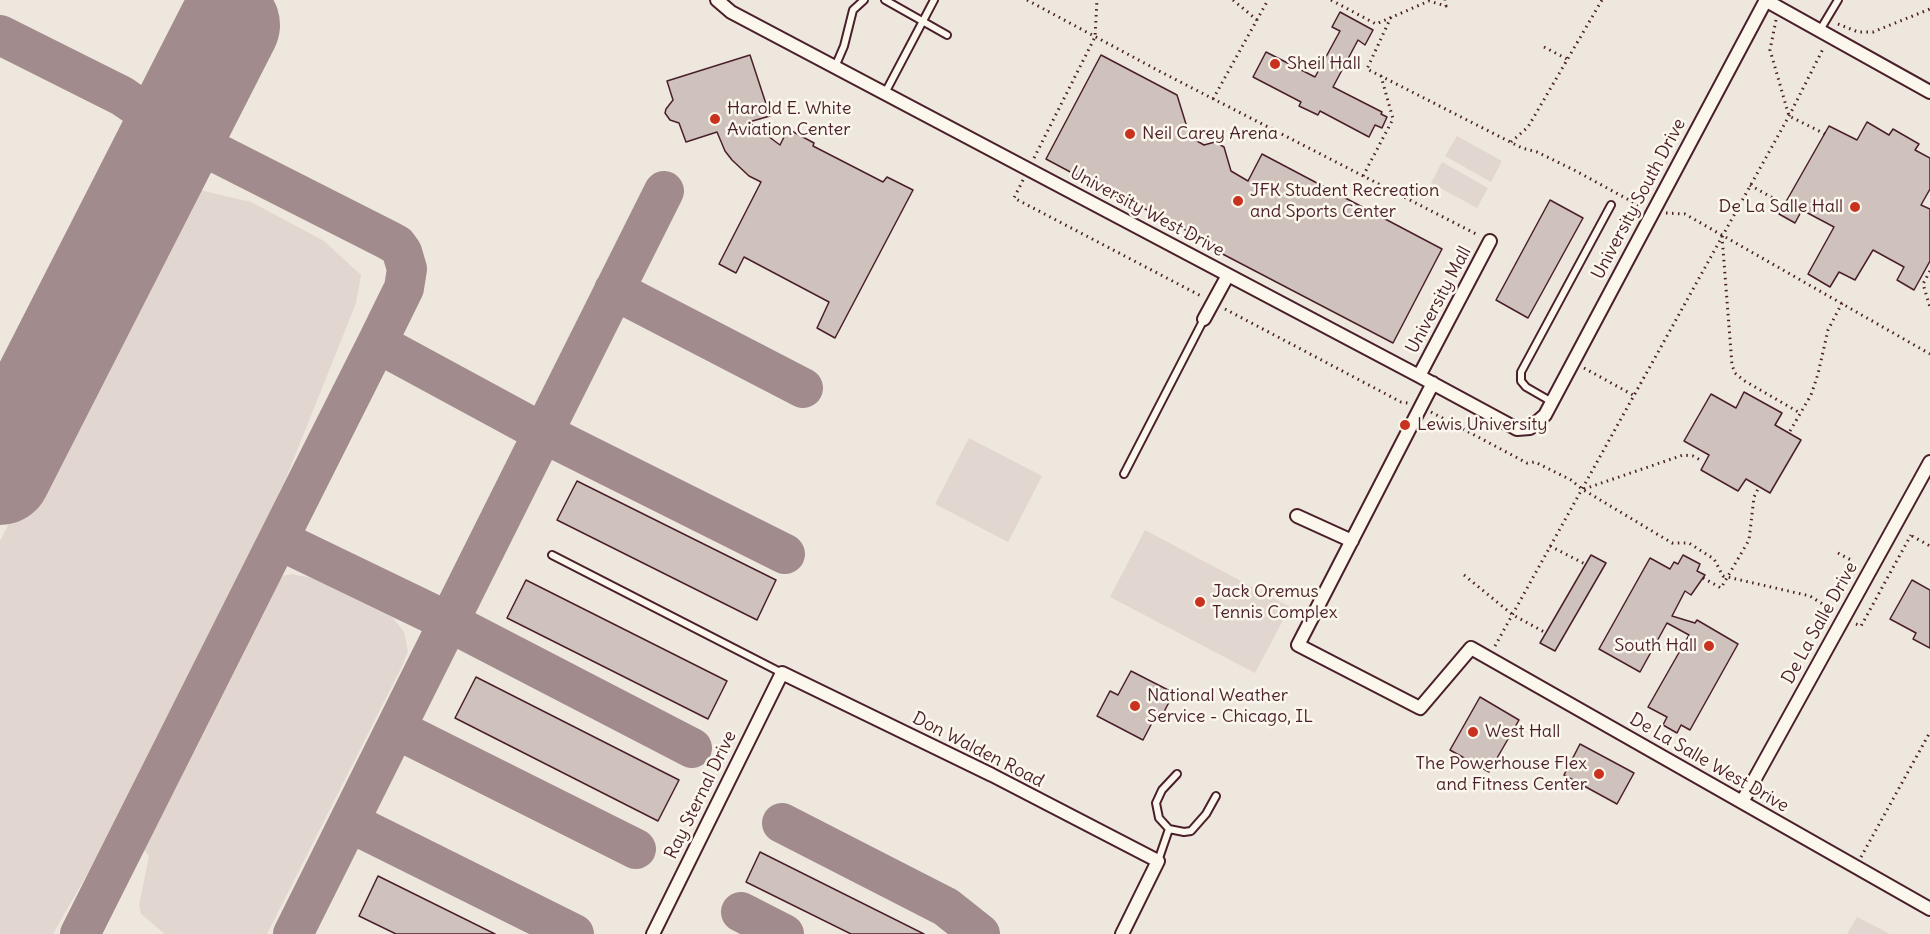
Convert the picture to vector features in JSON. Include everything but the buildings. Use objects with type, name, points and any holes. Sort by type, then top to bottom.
[{"type":"street","name":"University West Drive","points":[[717,0],[731,12],[1517,429],[1530,428],[1545,415]]},
{"type":"street","points":[[1766,0],[1930,92]]},
{"type":"street","name":"University South Drive","points":[[1545,415],[1766,0]]},
{"type":"street","name":"University Mall","points":[[1419,375],[1490,241]]},
{"type":"street","points":[[1204,319],[1228,275]]},
{"type":"street","points":[[1297,516],[1352,541],[1433,383]]},
{"type":"street","name":"De La Salle Drive","points":[[1742,802],[1930,462]]},
{"type":"street","name":"De La Salle West Drive","points":[[1352,541],[1298,645],[1420,708],[1471,648],[1930,909]]},
{"type":"street","name":"Don Walden Road","points":[[782,673],[1158,861]]},
{"type":"street","name":"Ray Sternal Drive","points":[[653,934],[782,673]]},
{"type":"street","points":[[1122,934],[1158,861]]},
{"type":"lane","points":[[835,67],[844,46],[853,10],[858,3],[864,0]]},
{"type":"lane","points":[[885,0],[922,23],[947,35]]},
{"type":"lane","points":[[885,93],[934,0]]},
{"type":"lane","points":[[1825,33],[1838,0]]},
{"type":"lane","points":[[1552,402],[1526,387],[1521,381],[1521,372],[1611,206]]},
{"type":"lane","points":[[1124,474],[1204,319]]},
{"type":"lane","points":[[552,555],[782,673]]},
{"type":"lane","points":[[1177,774],[1162,790],[1156,803],[1159,818],[1169,829],[1191,831],[1206,814],[1216,796]]},
{"type":"lane","points":[[1158,861],[1169,829]]},
{"type":"path","points":[[1027,0],[1213,99],[1490,241]]},
{"type":"path","points":[[1014,198],[1095,37],[1097,0]]},
{"type":"path","points":[[1233,0],[1257,20]]},
{"type":"path","points":[[1213,99],[1268,0]]},
{"type":"path","points":[[1331,0],[1376,24],[1429,1],[1446,6],[1445,0]]},
{"type":"path","points":[[1511,142],[1528,127],[1602,0]]},
{"type":"path","points":[[1782,9],[1775,21],[1770,50],[1789,116],[1824,134]]},
{"type":"path","points":[[1488,658],[1789,116],[1825,33],[1838,24],[1858,32],[1873,32],[1930,9]]},
{"type":"path","points":[[1391,17],[1367,69],[1511,142],[1565,166],[1652,213],[1685,214],[1930,354]]},
{"type":"path","points":[[1544,47],[1569,60]]},
{"type":"path","points":[[1363,176],[1393,118],[1381,76]]},
{"type":"path","points":[[1750,185],[1785,205]]},
{"type":"path","points":[[1722,236],[1732,365],[1735,373],[1800,413]]},
{"type":"path","points":[[1930,271],[1923,284],[1930,307]]},
{"type":"path","points":[[1790,431],[1810,395],[1818,374],[1828,330],[1842,303]]},
{"type":"path","points":[[1573,362],[1633,395]]},
{"type":"path","points":[[1401,402],[1414,403],[1527,463],[1535,462],[1571,480],[1582,489],[1672,543],[1689,543],[1714,559],[1723,576],[1810,596],[1861,626],[1911,535]]},
{"type":"path","points":[[1582,489],[1683,455],[1693,456],[1702,461]]},
{"type":"path","points":[[1703,578],[1721,588],[1749,540],[1752,504],[1758,489]]},
{"type":"path","points":[[1894,526],[1930,546]]},
{"type":"path","points":[[1550,546],[1586,564]]},
{"type":"path","points":[[1838,553],[1851,560]]},
{"type":"path","points":[[1464,575],[1513,615],[1546,633]]},
{"type":"path","points":[[1861,858],[1930,732]]},
{"type":"shaded area","points":[[0,0],[1930,0],[1930,934],[0,934]]},
{"type":"shaded area","points":[[1457,136],[1502,161],[1491,182],[1445,156]]},
{"type":"shaded area","points":[[1442,162],[1488,188],[1477,208],[1431,183]]},
{"type":"shaded area","points":[[200,190],[251,202],[324,241],[361,275],[356,303],[284,483],[111,832],[53,934],[0,934],[0,541],[153,241],[173,212],[187,198]]},
{"type":"shaded area","points":[[969,438],[1042,476],[1008,542],[935,504]]},
{"type":"shaded area","name":"Jack Oremus Tennis Complex","points":[[1145,530],[1290,607],[1255,673],[1110,597]]},
{"type":"shaded area","points":[[291,574],[312,578],[392,617],[404,632],[408,651],[267,934],[165,934],[141,914],[139,905],[149,856],[141,846],[269,593],[283,576]]},
{"type":"shaded area","points":[[1857,917],[1890,934],[1847,934]]},
{"type":"taxiway","points":[[0,35],[122,96],[173,131],[397,245],[402,252],[407,269],[404,288],[377,343],[80,934]]},
{"type":"taxiway","points":[[377,343],[543,433],[664,191]]},
{"type":"taxiway","points":[[614,290],[803,388]]},
{"type":"taxiway","points":[[293,934],[543,433],[785,554]]},
{"type":"taxiway","points":[[279,540],[449,622],[692,748]]},
{"type":"taxiway","points":[[396,729],[636,849]]},
{"type":"taxiway","points":[[349,822],[574,934]]},
{"type":"taxiway","points":[[782,823],[946,907],[980,934]]},
{"type":"taxiway","points":[[741,912],[784,934]]},
{"type":"runway","points":[[0,474],[229,25]]},
{"type":"place","name":"Sheil Hall","points":[[1275,64]]},
{"type":"place","name":"Harold E. White Aviation Center","points":[[715,119]]},
{"type":"place","name":"Neil Carey Arena","points":[[1130,134]]},
{"type":"place","name":"JFK Student Recreation and Sports Center","points":[[1238,201]]},
{"type":"place","name":"De La Salle Hall","points":[[1855,207]]},
{"type":"place","name":"Lewis University","points":[[1405,425]]},
{"type":"place","name":"Jack Oremus Tennis Complex","points":[[1200,602]]},
{"type":"place","name":"South Hall","points":[[1709,646]]},
{"type":"place","name":"National Weather Service - Chicago, IL","points":[[1135,706]]},
{"type":"place","name":"West Hall","points":[[1473,732]]},
{"type":"place","name":"The Powerhouse Flex and Fitness Center","points":[[1599,774]]}]
